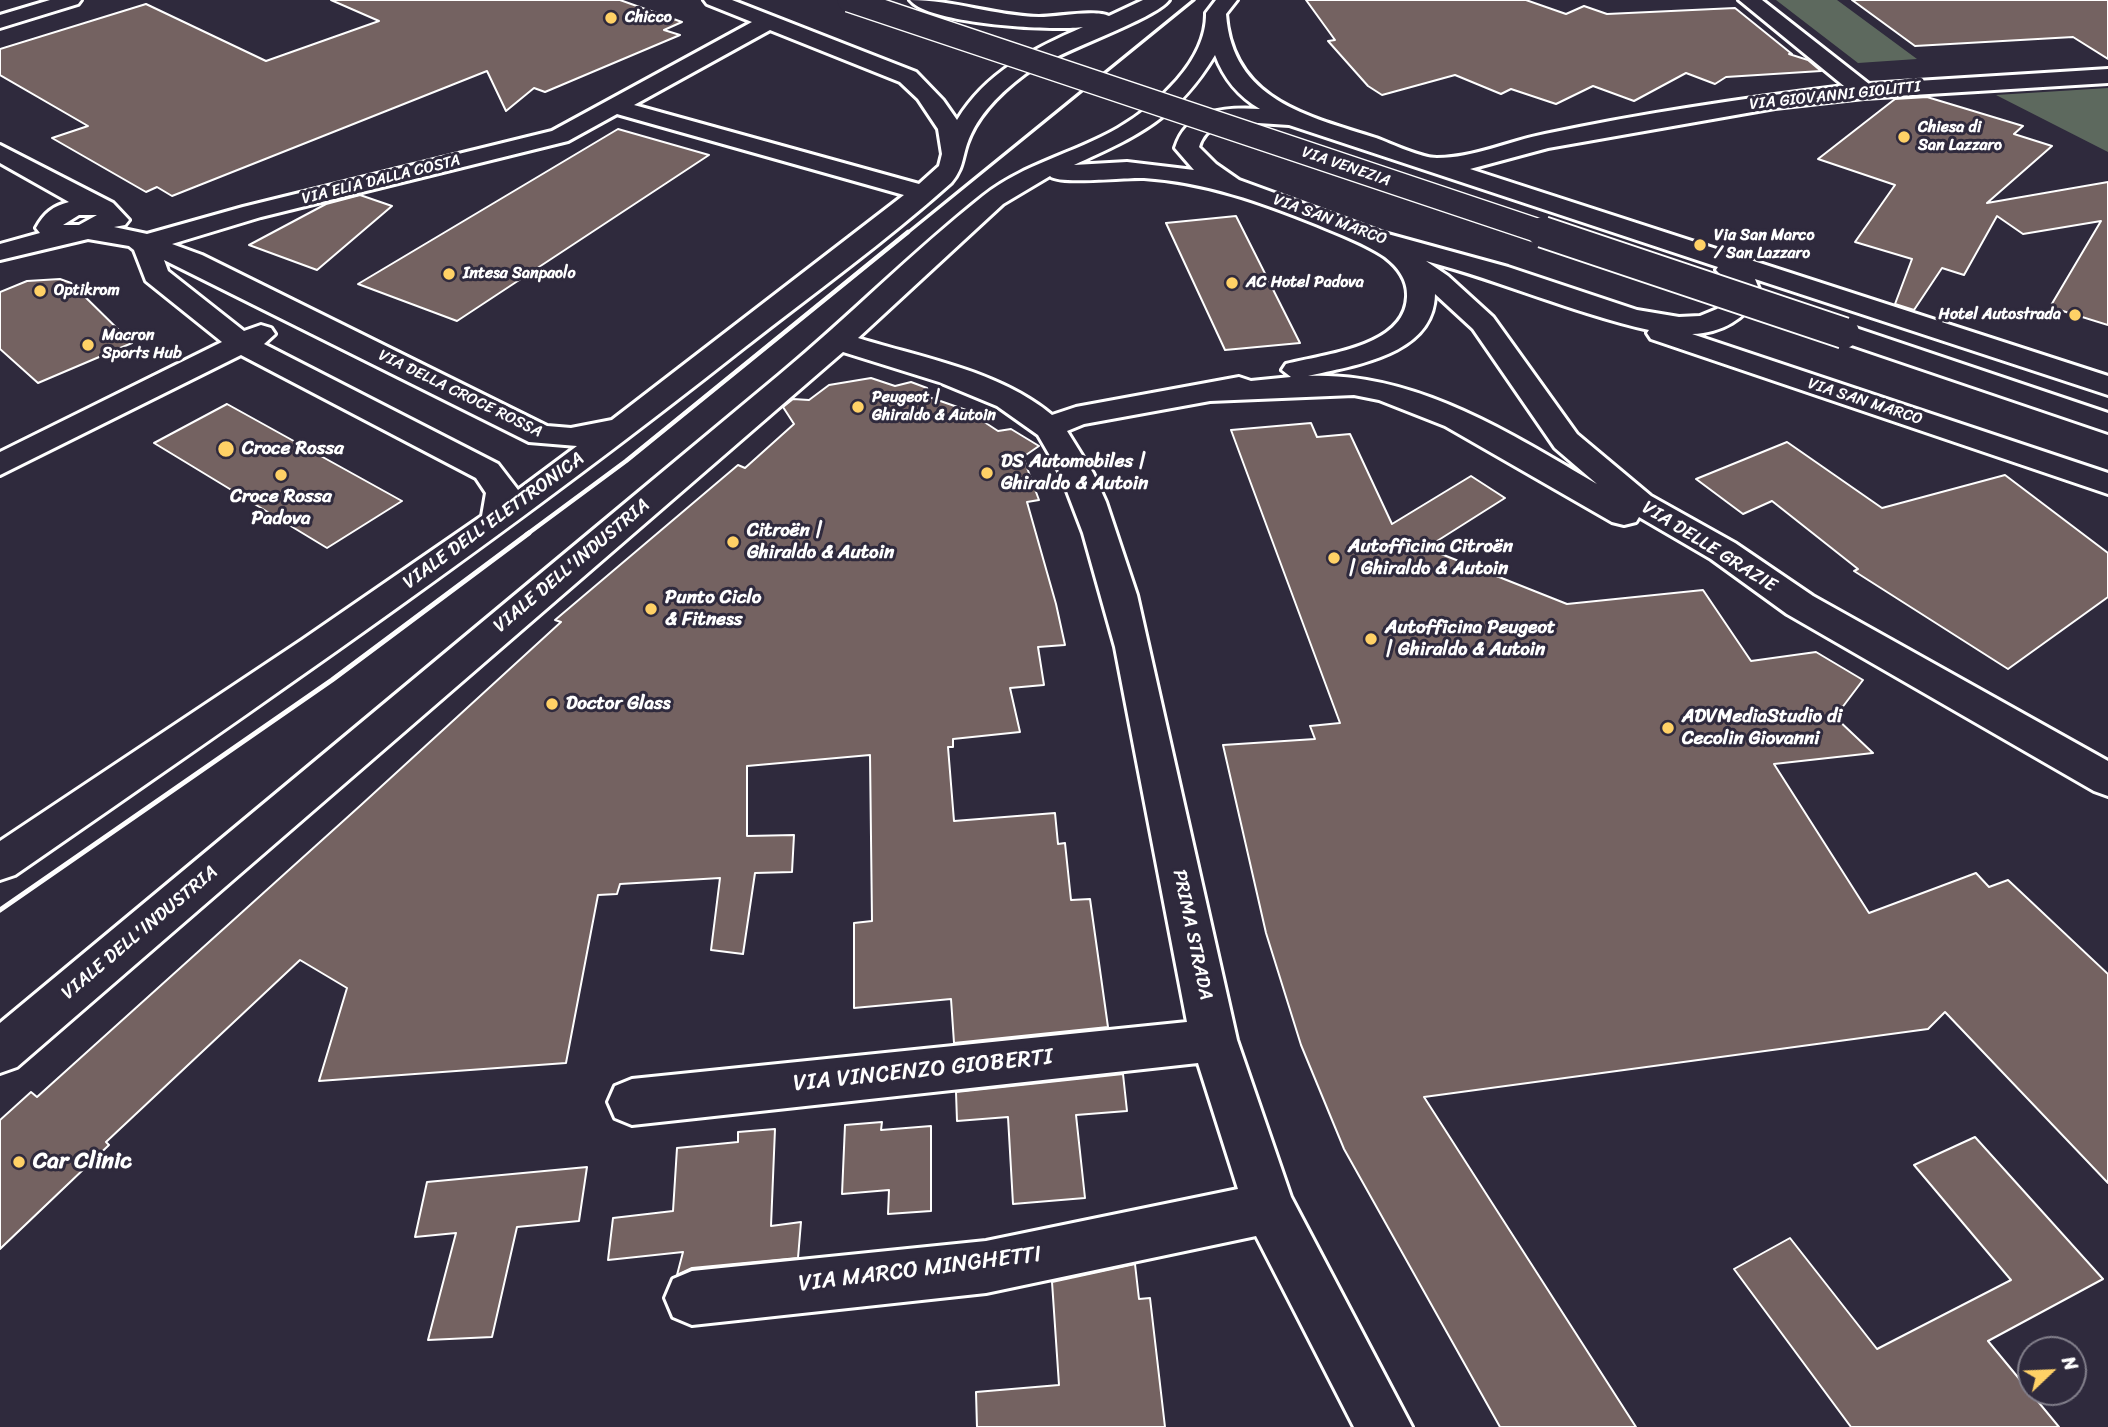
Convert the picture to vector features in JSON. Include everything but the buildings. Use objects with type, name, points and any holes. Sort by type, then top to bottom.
[{"type":"street","points":[[0,22],[71,0]]},
{"type":"street","points":[[714,0],[908,77],[928,93],[940,110],[954,146]]},
{"type":"street","name":"VIA VENEZIA","points":[[849,0],[2108,423]]},
{"type":"street","points":[[920,0],[984,19],[1033,24],[1097,20],[1150,5]]},
{"type":"street","name":"VIALE DELL'INDUSTRIA","points":[[0,1052],[838,341],[962,226],[1012,187],[1126,132],[1160,107],[1186,84],[1217,34],[1216,13],[1227,0]]},
{"type":"street","points":[[1749,0],[1864,90]]},
{"type":"street","points":[[954,146],[984,99],[1023,68],[1077,38],[1150,5]]},
{"type":"street","name":"VIA ELIA DALLA COSTA","points":[[141,243],[252,212],[560,136],[770,21]]},
{"type":"street","name":"VIA SAN MARCO","points":[[1217,34],[1232,71],[1250,93],[1296,120],[2108,386]]},
{"type":"street","name":"VIA GIOVANNI GIOLITTI","points":[[1427,163],[1475,161],[1545,141],[1698,112],[1864,90],[2108,76]]},
{"type":"street","points":[[614,106],[923,193]]},
{"type":"street","name":"VIA SAN MARCO","points":[[1235,186],[1206,169],[1187,148],[1188,138],[1195,130],[1214,119],[1234,114],[1296,120]]},
{"type":"street","points":[[1565,139],[1547,150],[1545,170],[1572,202],[1600,220]]},
{"type":"street","name":"VIALE DELL'ELETTRONICA","points":[[0,863],[302,658],[627,425],[923,193],[951,165],[954,146]]},
{"type":"street","name":"VIA DELLA CROCE ROSSA","points":[[0,152],[43,179],[79,220]]},
{"type":"street","name":"VIA SAN MARCO","points":[[1012,187],[1051,175],[1115,168],[1151,169],[1235,186],[1295,206],[1374,238],[1489,268],[1625,315],[1674,325],[1697,325],[1731,313],[1746,294],[1742,280],[1700,251]]},
{"type":"street","name":"VIA DELLA CROCE ROSSA","points":[[43,179],[58,202],[79,220],[192,261],[540,435],[584,437],[627,425]]},
{"type":"street","points":[[0,251],[79,220]]},
{"type":"street","name":"VIA DELLE GRAZIE","points":[[1374,238],[1438,282],[1483,323],[1566,441],[1639,503],[1723,551],[1800,605],[2108,780]]},
{"type":"street","points":[[141,243],[156,275],[242,344],[487,471],[503,488],[505,497],[497,520]]},
{"type":"street","points":[[1048,427],[1076,416],[1216,393],[1362,356],[1398,339],[1416,322],[1420,284],[1409,262]]},
{"type":"street","points":[[0,465],[299,315]]},
{"type":"street","name":"VIA SAN MARCO","points":[[1625,315],[1646,328],[1744,363],[2108,484]]},
{"type":"street","name":"PRIMA STRADA","points":[[838,341],[1003,396],[1048,427],[1073,464],[1118,585],[1214,1040],[1269,1208],[1384,1427]]},
{"type":"street","points":[[1216,393],[1356,386],[1408,400],[1456,419],[1704,560],[1800,605]]},
{"type":"street","name":"VIA VINCENZO GIOBERTI","points":[[632,1102],[1214,1040]]},
{"type":"street","name":"VIA MARCO MINGHETTI","points":[[692,1298],[986,1267],[1269,1208]]},
{"type":"green space","points":[[1776,0],[1837,0],[1917,59],[1858,63]]},
{"type":"green space","points":[[2108,88],[2108,152],[1996,95]]},
{"type":"railway","points":[[906,234],[1194,0]]},
{"type":"railway","points":[[526,535],[626,461],[908,232]]},
{"type":"railway","points":[[0,910],[332,680],[529,533]]},
{"type":"place","name":"Chicco","points":[[611,18]]},
{"type":"place","name":"Chiesa di San Lazzaro","points":[[1904,137]]},
{"type":"place","name":"Via San Marco / San Lazzaro","points":[[1700,245]]},
{"type":"place","name":"Intesa Sanpaolo","points":[[449,274]]},
{"type":"place","name":"AC Hotel Padova","points":[[1232,283]]},
{"type":"place","name":"Optikrom","points":[[40,291]]},
{"type":"place","name":"Hotel Autostrada","points":[[2075,315]]},
{"type":"place","name":"Macron Sports Hub","points":[[88,345]]},
{"type":"place","name":"Peugeot | Ghiraldo & Autoin","points":[[858,407]]},
{"type":"place","name":"Croce Rossa","points":[[226,449]]},
{"type":"place","name":"DS Automobiles | Ghiraldo & Autoin","points":[[987,473]]},
{"type":"place","name":"Croce Rossa Padova","points":[[281,475]]},
{"type":"place","name":"Citroën | Ghiraldo & Autoin","points":[[733,542]]},
{"type":"place","name":"Autofficina Citroën | Ghiraldo & Autoin","points":[[1334,558]]},
{"type":"place","name":"Punto Ciclo & Fitness","points":[[651,609]]},
{"type":"place","name":"Autofficina Peugeot | Ghiraldo & Autoin","points":[[1371,639]]},
{"type":"place","name":"Doctor Glass","points":[[552,704]]},
{"type":"place","name":"ADVMediaStudio di Cecolin Giovanni","points":[[1668,728]]},
{"type":"place","name":"Car Clinic","points":[[19,1162]]}]
